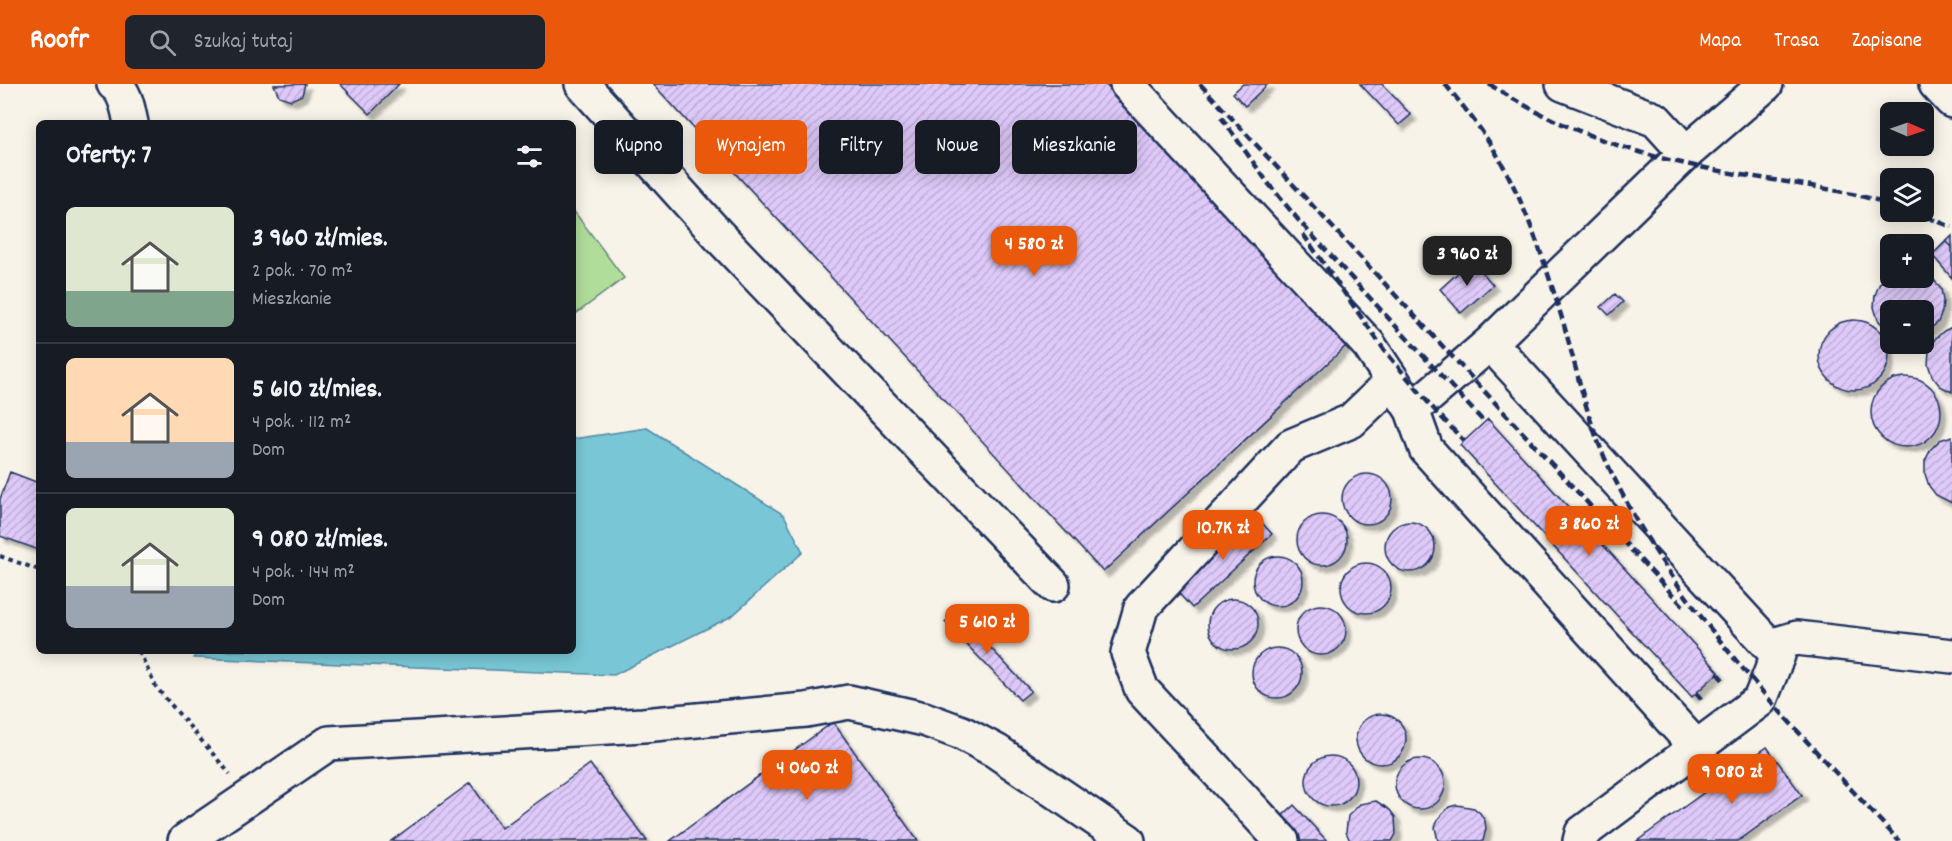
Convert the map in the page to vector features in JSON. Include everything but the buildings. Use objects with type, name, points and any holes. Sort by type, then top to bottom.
[{"type":"lane","points":[[114,84],[127,104],[130,120]]},
{"type":"lane","points":[[582,84],[718,235],[1053,585]]},
{"type":"lane","points":[[1127,84],[1369,345],[1412,410],[1426,449],[1696,748]]},
{"type":"lane","points":[[1563,84],[1656,120],[1686,153]]},
{"type":"lane","points":[[1412,410],[1490,343],[1686,153],[1766,84]]},
{"type":"lane","points":[[1936,84],[1952,100]]},
{"type":"lane","points":[[1490,343],[1778,656],[1760,700],[1582,833],[1580,841]]},
{"type":"lane","points":[[1282,841],[1142,690],[1128,652],[1141,608],[1291,446],[1351,421],[1393,381]]},
{"type":"lane","points":[[1770,646],[1797,638],[1952,656]]},
{"type":"lane","points":[[185,841],[329,743],[644,725],[806,710],[849,702],[924,719],[962,732],[996,751],[1128,841]]},
{"type":"path","points":[[0,556],[36,569]]},
{"type":"path","points":[[140,654],[156,687],[250,797]]},
{"type":"green space","points":[[576,214],[624,278],[576,314]]},
{"type":"water","points":[[647,428],[784,515],[803,552],[732,616],[614,675],[194,658],[195,654],[576,654],[576,439]]},
{"type":"railway","points":[[1200,84],[1685,608]]},
{"type":"railway","points":[[1445,84],[1472,117],[1490,144],[1517,194],[1550,281],[1594,429],[1607,463],[1635,517],[1666,567],[1738,663],[1899,841]]},
{"type":"railway","points":[[1489,84],[1541,114],[1568,126],[1652,156],[1733,173],[1823,188],[1880,201]]},
{"type":"railway","points":[[1221,117],[1268,183],[1300,222],[1484,422]]},
{"type":"railway","points":[[1934,220],[1952,227]]},
{"type":"railway","points":[[1303,234],[1385,351],[1464,441]]},
{"type":"railway","points":[[1717,673],[1723,680]]},
{"type":"railway","points":[[1696,693],[1701,699]]}]
